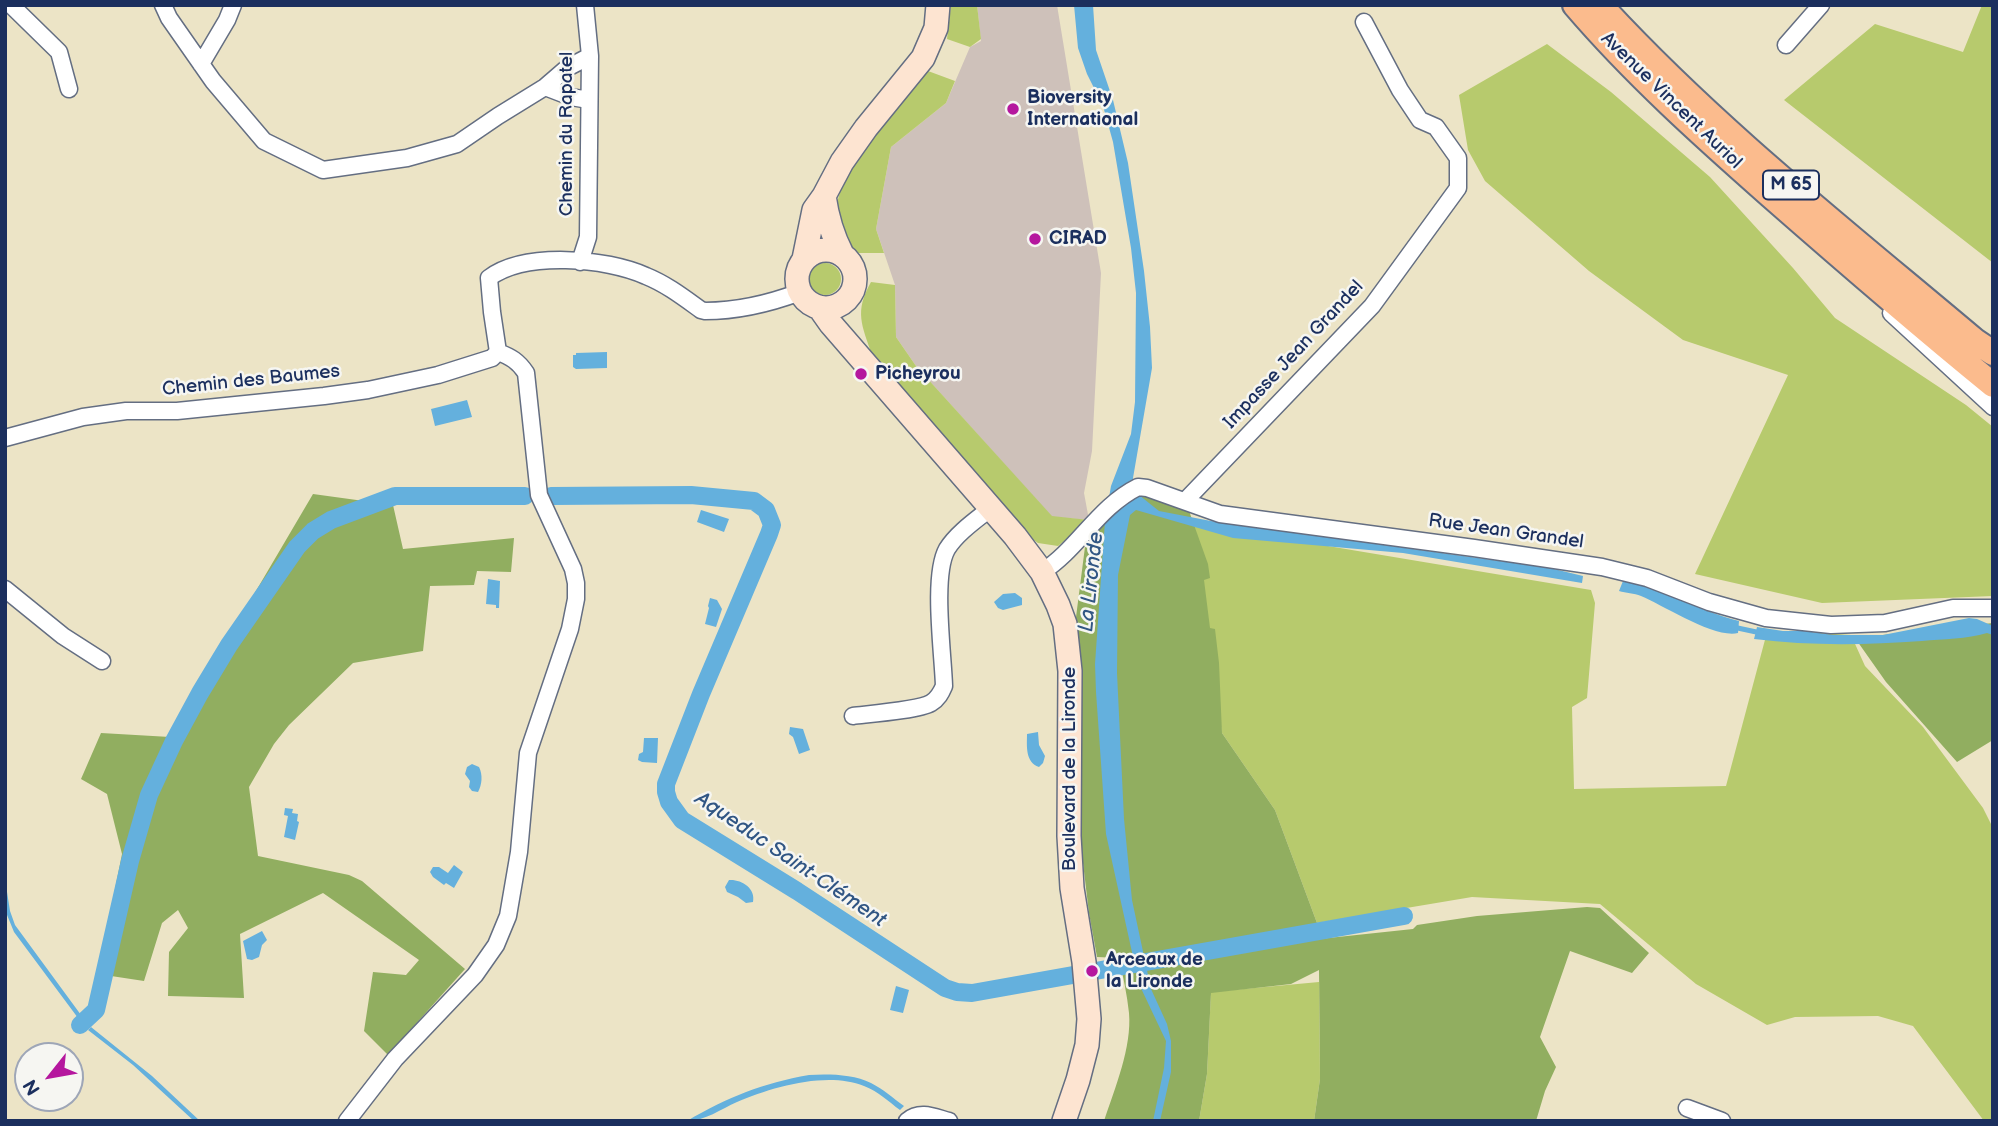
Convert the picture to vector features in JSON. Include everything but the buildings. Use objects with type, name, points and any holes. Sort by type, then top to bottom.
[{"type":"main road","name":"Avenue Vincent Auriol","points":[[1576,5],[1650,85],[1873,286],[1993,385]]},
{"type":"main road","name":"Avenue Vincent Auriol","points":[[1600,5],[1660,68],[1726,129],[1853,239],[1993,353]]},
{"type":"street","points":[[11,5],[59,52],[69,89]]},
{"type":"street","points":[[163,5],[169,18],[213,81],[264,141],[323,170],[407,158],[457,144],[545,87],[567,68],[590,56]]},
{"type":"street","points":[[201,64],[233,5]]},
{"type":"street","name":"Chemin du Rapatel","points":[[580,262],[588,237],[590,56],[585,5]]},
{"type":"street","points":[[824,196],[832,233],[842,254],[854,270],[855,280],[849,297],[836,306],[819,307],[805,299],[800,292],[797,274],[804,259],[814,210],[866,128],[923,58],[936,28],[939,5]]},
{"type":"street","points":[[1786,45],[1821,5]]},
{"type":"street","name":"Impasse Jean Grandel","points":[[1185,501],[1372,306],[1458,188],[1458,158],[1436,127],[1420,120],[1400,90],[1364,22]]},
{"type":"street","points":[[545,87],[571,97],[589,100]]},
{"type":"street","name":"Avenue Vincent Auriol","points":[[1801,222],[1906,329],[1993,407]]},
{"type":"street","points":[[804,259],[818,250],[826,249],[842,254]]},
{"type":"street","points":[[348,1121],[395,1059],[475,975],[496,945],[508,916],[514,885],[528,753],[553,683],[573,614],[576,583],[573,569],[539,495],[526,373],[520,363],[498,352],[489,278],[499,270],[512,266],[536,262],[580,262],[632,270],[657,281],[705,311],[738,310],[767,304],[800,292]]},
{"type":"street","name":"Boulevard de la Lironde","points":[[849,297],[850,320],[862,358]]},
{"type":"street","name":"Boulevard de la Lironde","points":[[819,307],[991,508],[1042,572],[1065,624],[1070,671],[1069,836],[1072,888],[1090,1019],[1087,1045],[1064,1121]]},
{"type":"street","name":"Chemin des Baumes","points":[[5,438],[83,417],[126,411],[177,411],[368,390],[438,375],[492,358],[498,352]]},
{"type":"street","name":"Rue Jean Grandel","points":[[1042,572],[1121,496],[1138,487],[1220,514],[1602,567],[1647,578],[1709,602],[1766,618],[1831,625],[1885,623],[1953,608],[1993,608]]},
{"type":"street","points":[[853,716],[926,706],[941,693],[944,686],[939,595],[942,564],[953,542],[991,508]]},
{"type":"street","points":[[5,589],[102,662]]},
{"type":"street","points":[[1687,1108],[1722,1121]]},
{"type":"street","points":[[907,1121],[912,1116],[922,1114],[949,1121]]},
{"type":"shaded area","points":[[977,5],[1057,5],[1101,273],[1092,451],[1084,493],[1089,520],[1052,517],[916,366],[896,337],[895,285],[876,229],[891,147],[946,103],[970,47],[981,41]]},
{"type":"green space","points":[[951,5],[977,5],[981,39],[970,47],[947,39]]},
{"type":"green space","points":[[1982,5],[1993,5],[1993,263],[1784,100],[1875,24],[1963,52]]},
{"type":"green space","points":[[1547,44],[1611,92],[1710,177],[1835,318],[1966,405],[1993,427],[1993,596],[1822,603],[1695,574],[1788,375],[1683,340],[1589,271],[1485,181],[1468,150],[1459,95]]},
{"type":"green space","points":[[928,71],[955,81],[946,103],[891,147],[876,229],[884,253],[853,253],[838,225],[837,207],[842,187],[868,143]]},
{"type":"green space","points":[[825,263],[837,267],[841,279],[837,291],[825,295],[813,291],[809,279],[813,267]]},
{"type":"green space","points":[[871,282],[895,285],[896,337],[916,366],[1052,516],[1089,520],[1058,546],[1038,543],[1024,533],[872,355],[861,318],[863,302]]},
{"type":"green space","points":[[313,494],[393,505],[403,549],[514,538],[511,572],[477,571],[474,585],[430,586],[423,651],[353,663],[289,725],[274,744],[249,787],[258,856],[349,875],[362,881],[465,969],[388,1055],[364,1031],[373,972],[406,975],[419,960],[323,893],[240,934],[244,998],[168,996],[169,952],[188,928],[178,910],[162,923],[144,981],[98,974],[122,854],[107,794],[81,779],[101,733],[170,737]]},
{"type":"green space","points":[[1139,494],[1188,508],[1208,564],[1210,578],[1204,580],[1210,628],[1215,629],[1219,663],[1222,733],[1275,810],[1317,923],[1319,939],[1413,929],[1417,925],[1477,916],[1587,907],[1600,908],[1649,953],[1632,973],[1570,951],[1540,1037],[1556,1067],[1536,1121],[1314,1121],[1320,1079],[1319,970],[1291,984],[1211,993],[1207,1074],[1199,1121],[1104,1121],[1125,1053],[1129,1013],[1119,958],[1097,957],[1089,913],[1080,838],[1082,703],[1075,625],[1086,539],[1098,522]]},
{"type":"green space","points":[[1187,518],[1298,541],[1591,590],[1595,603],[1587,698],[1572,707],[1574,789],[1726,786],[1766,636],[1820,633],[1851,635],[1865,666],[1923,727],[1983,808],[1993,828],[1993,1121],[1984,1121],[1913,1026],[1878,1016],[1795,1017],[1767,1025],[1696,984],[1600,904],[1472,897],[1317,923],[1275,810],[1222,733]]},
{"type":"green space","points":[[1993,623],[1993,740],[1957,762],[1886,682],[1855,638]]},
{"type":"green space","points":[[1319,982],[1320,1079],[1314,1121],[1199,1121],[1207,1074],[1211,992]]},
{"type":"water","points":[[1074,5],[1093,5],[1096,50],[1113,100],[1128,163],[1144,271],[1152,368],[1133,478],[1133,497],[1139,495],[1159,511],[1211,521],[1550,568],[1583,576],[1582,583],[1403,553],[1233,538],[1136,510],[1130,515],[1118,575],[1117,673],[1124,819],[1132,900],[1151,989],[1167,1024],[1171,1041],[1171,1072],[1160,1121],[1153,1121],[1164,1068],[1166,1041],[1139,984],[1106,834],[1095,664],[1105,521],[1111,486],[1131,434],[1135,402],[1136,293],[1113,142],[1103,106],[1078,48]]},
{"type":"water","points":[[607,352],[607,368],[573,367],[573,355],[576,353]]},
{"type":"water","points":[[467,400],[472,417],[435,426],[431,409]]},
{"type":"water","points":[[701,510],[729,519],[724,532],[697,522]]},
{"type":"water","points":[[488,579],[500,581],[499,608],[486,604]]},
{"type":"water","points":[[1623,581],[1653,589],[1739,621],[1738,633],[1716,631],[1641,596],[1619,591]]},
{"type":"water","points":[[1015,593],[1022,598],[1022,605],[1003,610],[994,602],[1003,594]]},
{"type":"water","points":[[710,598],[717,600],[722,609],[716,627],[705,624]]},
{"type":"water","points":[[1969,618],[1993,626],[1993,635],[1987,633],[1955,638],[1859,644],[1754,639],[1757,627],[1833,635],[1883,635]]},
{"type":"water","points":[[790,727],[803,729],[810,750],[799,754],[793,737],[789,734]]},
{"type":"water","points":[[1038,732],[1039,745],[1045,756],[1039,767],[1029,758],[1027,744],[1027,734]]},
{"type":"water","points":[[644,738],[658,738],[657,763],[638,760],[639,754],[643,752]]},
{"type":"water","points":[[472,764],[479,767],[481,773],[478,792],[469,787],[470,781],[465,774],[467,767]]},
{"type":"water","points":[[285,808],[293,809],[292,813],[298,814],[295,840],[284,837],[288,816],[284,815]]},
{"type":"water","points":[[454,865],[463,872],[454,888],[446,883],[444,885],[430,872],[433,867],[439,867],[448,873]]},
{"type":"water","points":[[5,879],[15,925],[81,1015],[78,1018],[14,932],[5,910]]},
{"type":"water","points":[[729,880],[747,885],[753,902],[746,903],[727,892],[725,887]]},
{"type":"water","points":[[262,931],[267,940],[262,945],[259,957],[247,959],[243,941]]},
{"type":"water","points":[[896,986],[909,990],[903,1013],[890,1010]]},
{"type":"water","points":[[91,1027],[152,1076],[200,1121],[194,1121],[133,1065],[88,1030]]},
{"type":"water","points":[[809,1075],[840,1075],[864,1080],[904,1106],[900,1110],[864,1086],[833,1080],[817,1081],[766,1091],[707,1117],[687,1121],[746,1092]]},
{"type":"waterway","name":"Aqueduc Saint-Clément","points":[[551,496],[691,495],[754,501],[766,510],[772,525],[666,784],[669,802],[682,820],[945,988],[972,993],[1404,916]]},
{"type":"waterway","name":"Aqueduc Saint-Clément","points":[[80,1025],[96,1010],[130,861],[149,795],[200,693],[229,645],[297,547],[313,531],[331,520],[395,496],[525,496]]},
{"type":"waterway","points":[[1733,627],[1761,633]]},
{"type":"place","name":"Bioversity International","points":[[1013,109]]},
{"type":"place","name":"CIRAD","points":[[1035,239]]},
{"type":"place","name":"Picheyrou","points":[[861,374]]},
{"type":"place","name":"Arceaux de la Lironde","points":[[1092,971]]},
{"type":"water label","name":"La Lironde","points":[[1092,582]]}]
